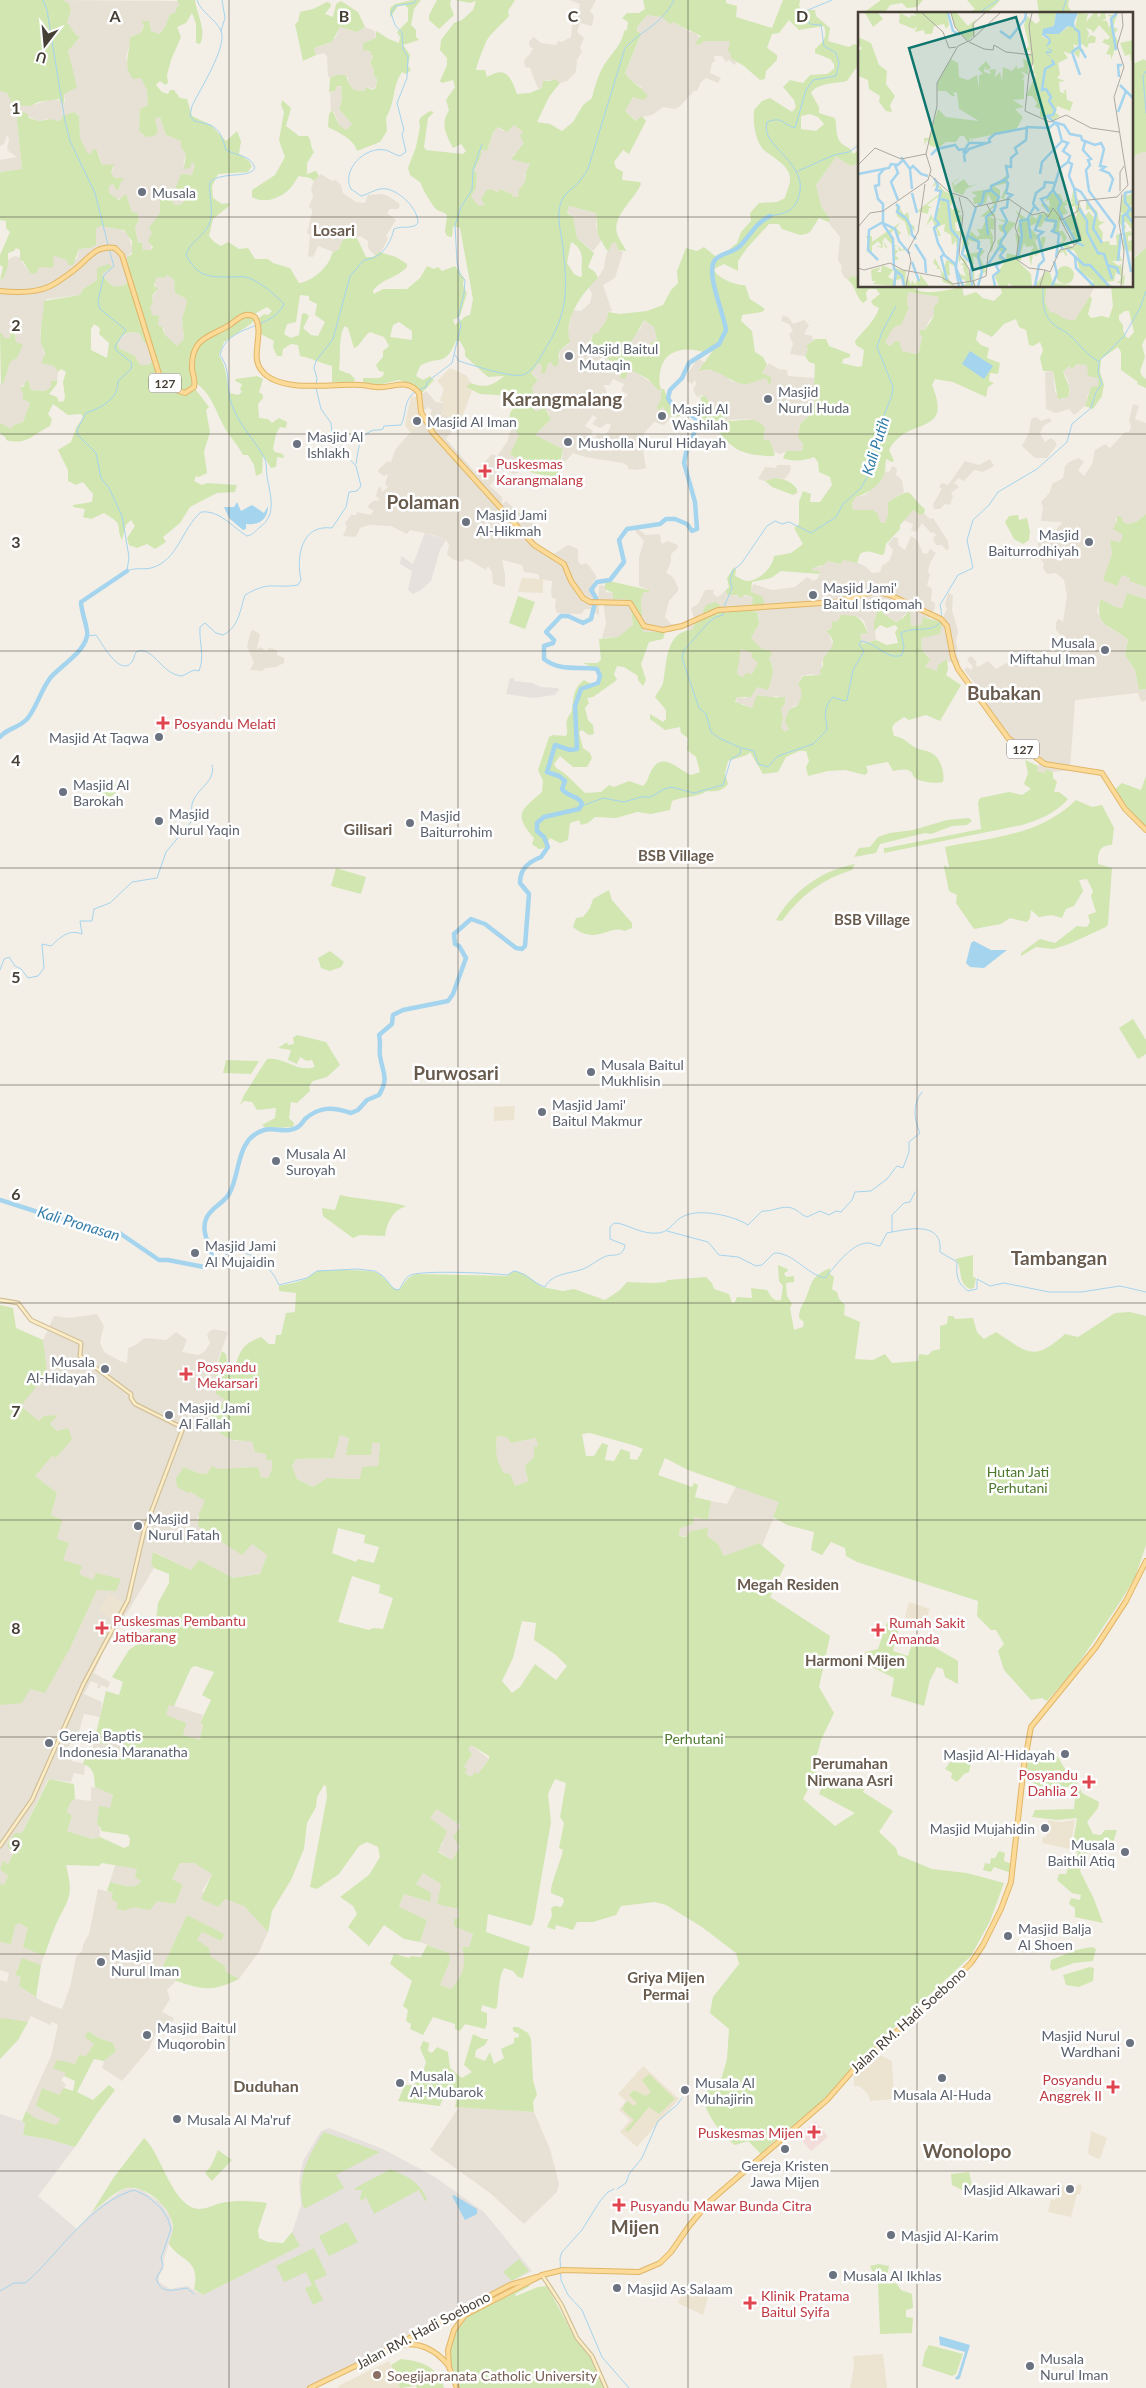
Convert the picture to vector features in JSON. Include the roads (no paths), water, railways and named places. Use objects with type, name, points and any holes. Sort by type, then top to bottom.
[{"type":"main road","name":"127","points":[[0,291],[20,291],[52,285],[79,266],[93,252],[108,247],[118,249],[122,254],[159,374],[172,389],[185,393],[194,387],[196,383],[192,370],[193,354],[208,334],[228,326],[244,315],[252,315],[258,322],[260,329],[257,360],[265,375],[274,380],[316,387],[361,385],[378,388],[403,384],[417,391],[421,412],[433,433],[534,545],[565,566],[571,581],[581,596],[589,601],[630,602],[635,608],[642,624],[650,628],[663,630],[682,626],[718,610],[837,602],[875,591],[890,595],[941,619],[947,626],[952,652],[958,669],[1008,738],[1045,764],[1102,773],[1125,809],[1146,830]]},
{"type":"main road","points":[[0,1300],[18,1303],[31,1320],[81,1343],[80,1356],[132,1394],[131,1398],[135,1404],[183,1428],[144,1531],[132,1587],[121,1613],[83,1685],[32,1800],[0,1846]]},
{"type":"main road","name":"Jalan RM. Hadi Soebono","points":[[457,2388],[449,2367],[448,2350],[451,2336],[465,2315],[542,2275],[561,2270],[639,2272],[660,2263],[671,2252],[709,2202],[827,2100],[855,2068],[945,1989],[971,1963],[983,1945],[1001,1909],[1011,1882],[1024,1765],[1032,1725],[1087,1660],[1126,1601],[1146,1561]]},
{"type":"main road","points":[[542,2275],[561,2304],[577,2338],[592,2356],[606,2388]]},
{"type":"main road","name":"Jalan RM. Hadi Soebono","points":[[310,2388],[396,2346],[503,2288],[532,2277],[537,2277]]},
{"type":"main road","points":[[396,2346],[418,2345],[429,2348],[439,2355],[449,2367]]},
{"type":"water","points":[[970,351],[993,366],[984,379],[962,364]]},
{"type":"water","points":[[237,502],[241,511],[252,505],[264,513],[268,506],[268,511],[262,521],[255,524],[246,524],[246,529],[243,530],[229,518],[224,507],[234,507]]},
{"type":"water","points":[[974,941],[991,950],[1007,950],[984,968],[970,967],[966,963],[971,943]]},
{"type":"water","points":[[454,2195],[477,2209],[477,2214],[465,2220],[452,2196]]},
{"type":"water","points":[[939,2336],[970,2345],[960,2378],[957,2380],[955,2378],[958,2375],[965,2352],[940,2345]]},
{"type":"waterway","points":[[43,0],[47,10],[70,141],[95,193],[108,245]]},
{"type":"waterway","points":[[109,249],[114,266],[104,275],[98,301],[100,309],[126,330],[115,346],[116,350],[132,363],[131,369],[118,381],[112,398],[98,408],[86,413],[77,430],[78,435],[96,453],[101,478],[109,488],[122,516],[129,557],[127,571],[151,568],[168,559],[201,512],[220,516],[247,536],[265,523],[271,511],[265,459],[235,412],[230,398],[226,367],[220,355],[224,345],[231,337],[270,319],[278,313],[284,304],[266,288],[251,279],[244,277],[216,277],[199,272],[186,255],[190,247],[210,223],[210,182],[221,177],[247,173],[255,168],[247,158],[226,150],[222,137],[216,129],[207,124],[194,121],[190,115],[192,106],[217,57],[222,38],[219,27],[202,9],[197,0]]},
{"type":"waterway","points":[[221,31],[225,18],[222,0]]},
{"type":"waterway","points":[[316,384],[317,378],[314,368],[316,361],[333,339],[350,276],[364,260],[376,257],[384,250],[394,229],[413,226],[418,223],[412,207],[398,194],[383,189],[361,196],[351,189],[349,182],[349,174],[352,167],[370,152],[385,150],[400,156],[406,152],[402,134],[404,130],[397,103],[407,78],[408,57],[403,49],[402,33],[395,25],[391,13],[395,6],[414,3],[416,0]]},
{"type":"waterway","points":[[455,355],[459,361],[510,375],[523,375],[527,373],[540,359],[559,321],[565,298],[563,247],[559,218],[561,202],[588,169],[625,48],[664,16],[674,0]]},
{"type":"waterway","points":[[770,216],[791,210],[798,199],[800,186],[798,175],[792,165],[770,140],[767,122],[779,120],[795,128],[806,90],[813,80],[836,76],[839,63],[836,53],[824,46],[821,25],[810,24],[803,12],[832,0]]},
{"type":"waterway","points":[[980,12],[998,0]]},
{"type":"waterway","points":[[1063,12],[1066,0]]},
{"type":"waterway","points":[[1146,71],[1143,76],[1146,113]]},
{"type":"waterway","points":[[418,390],[426,387],[427,382],[452,363],[461,325],[458,317],[464,294],[465,280],[460,275],[457,262],[455,225],[461,207],[472,190],[473,170],[482,144]]},
{"type":"waterway","points":[[798,171],[834,155],[849,152],[858,145]]},
{"type":"waterway","name":"Kali Pronasan","points":[[0,1200],[44,1214],[121,1234],[159,1260],[204,1267],[213,1263],[205,1230],[206,1219],[210,1212],[229,1194],[243,1149],[248,1141],[264,1130],[294,1129],[305,1119],[321,1110],[332,1109],[351,1113],[358,1110],[367,1100],[379,1095],[385,1080],[380,1056],[379,1035],[392,1024],[393,1015],[403,1010],[448,1001],[453,994],[466,958],[459,946],[455,944],[454,934],[471,919],[485,924],[516,948],[522,949],[525,946],[529,894],[520,883],[520,878],[526,866],[541,857],[548,847],[544,837],[537,831],[537,823],[544,817],[579,809],[582,804],[578,799],[564,792],[562,789],[565,781],[559,776],[547,772],[555,745],[570,750],[577,749],[575,706],[581,689],[598,683],[600,676],[597,669],[557,666],[544,659],[544,646],[553,643],[554,640],[546,632],[561,616],[568,616],[583,623],[591,619],[596,598],[591,590],[597,582],[610,580],[624,562],[619,540],[627,529],[660,524],[666,519],[675,519],[687,524],[692,531],[697,529],[695,502],[684,463],[687,448],[698,421],[675,407],[668,398],[670,390],[682,378],[689,363],[719,344],[726,330],[712,274],[715,260],[738,248],[757,225],[770,216]]},
{"type":"waterway","points":[[1043,288],[1044,306],[1049,319],[1054,325],[1070,335],[1087,353],[1098,361]]},
{"type":"waterway","points":[[1099,361],[1124,336],[1140,308],[1146,291]]},
{"type":"waterway","name":"Kali Putih","points":[[724,607],[732,588],[730,580],[733,570],[741,564],[767,526],[775,521],[782,524],[789,522],[811,533],[836,517],[843,504],[861,488],[869,474],[874,441],[892,395],[893,387],[877,347],[882,332],[896,306]]},
{"type":"waterway","points":[[742,748],[754,751],[758,764],[768,767],[778,756],[813,744],[827,730],[827,705],[833,697],[844,701],[847,700],[853,670],[864,651],[859,645],[861,641],[867,642],[892,656],[902,655],[904,647],[901,633],[930,628],[940,622],[942,616],[940,605],[958,575],[973,568],[967,540],[973,520],[989,505],[998,492],[1037,469],[1067,442],[1072,424],[1091,408],[1096,392],[1102,384],[1098,372],[1099,362]]},
{"type":"waterway","points":[[87,636],[96,635],[111,657],[121,665],[126,666],[131,663],[136,652],[142,651],[147,652],[168,671],[182,676],[194,670],[199,671],[202,655],[200,627],[205,623],[216,633],[223,635],[236,623],[245,595],[266,586],[298,585],[301,580],[300,552],[307,537],[313,531],[322,528],[332,528],[346,507],[349,492],[357,491],[361,486],[356,466],[333,441],[331,423],[321,409],[316,388]]},
{"type":"waterway","points":[[356,464],[359,445],[363,437],[371,431],[383,429],[384,426],[401,425],[407,403],[415,392]]},
{"type":"waterway","points":[[0,737],[26,720],[51,677],[82,647],[87,633],[81,602],[127,571]]},
{"type":"waterway","name":"Kali Putih","points":[[582,806],[603,798],[624,802],[641,797],[651,797],[671,787],[694,793],[723,785],[731,759],[740,754],[741,748],[719,738],[711,732],[706,714],[699,708],[682,658],[684,650],[709,622],[723,615],[724,611]]},
{"type":"waterway","points":[[0,970],[4,959],[9,957],[15,966],[21,969],[28,978],[38,976],[44,968],[42,944],[51,946],[69,933],[82,934],[80,921],[92,921],[94,909],[110,903],[132,882],[157,878],[166,852],[191,822],[193,802],[210,779],[213,770],[212,765]]},
{"type":"waterway","points":[[213,1261],[231,1253],[239,1252],[254,1256],[272,1272],[279,1285],[307,1278],[317,1271],[357,1269],[375,1271],[383,1276],[394,1289],[399,1290],[405,1279],[411,1275],[443,1272],[507,1275],[514,1271],[545,1287],[548,1282],[557,1276],[583,1269],[604,1257],[620,1254],[625,1245],[610,1239],[610,1227],[614,1223],[640,1231],[659,1233],[667,1230],[684,1216],[699,1213],[726,1216],[748,1225],[762,1211],[784,1207],[794,1209],[807,1217],[820,1211],[829,1215],[836,1211],[841,1212],[852,1200],[855,1192],[871,1191],[887,1179],[897,1166],[903,1168],[909,1152],[909,1142],[920,1133],[916,1123],[915,1107],[922,1092]]},
{"type":"waterway","points":[[667,1231],[708,1242],[719,1255],[738,1257],[756,1266],[762,1265],[774,1253],[781,1254],[793,1259],[818,1276],[825,1278],[844,1256],[856,1247],[868,1243],[880,1246],[887,1233],[892,1232],[892,1215],[904,1203],[910,1202],[915,1192]]},
{"type":"waterway","points":[[892,1232],[908,1229],[931,1231],[940,1242],[940,1252],[957,1262],[958,1279],[968,1291],[977,1289],[977,1279],[990,1286],[1004,1283],[1049,1292],[1081,1292],[1120,1286],[1146,1292]]},
{"type":"waterway","points":[[617,2189],[626,2183],[629,2174],[642,2158],[658,2121],[677,2105],[682,2098]]},
{"type":"waterway","points":[[614,2189],[608,2192],[600,2201],[582,2230],[562,2252],[560,2258],[561,2280],[568,2295],[582,2310],[602,2357],[629,2388]]},
{"type":"waterway","points":[[0,2291],[14,2283],[25,2283],[91,2216],[118,2196],[134,2190],[147,2196],[161,2208],[168,2219],[171,2229],[161,2258],[163,2266],[156,2279],[158,2284],[168,2290],[187,2288],[194,2294]]},
{"type":"place","name":"Musala","points":[[142,192]]},
{"type":"place","name":"Masjid Baitul Mutaqin","points":[[569,356]]},
{"type":"place","name":"Masjid Nurul Huda","points":[[768,399]]},
{"type":"place","name":"Masjid Al Washilah","points":[[662,416]]},
{"type":"place","name":"Masjid Al Iman","points":[[417,421]]},
{"type":"place","name":"Musholla Nurul Hidayah","points":[[568,442]]},
{"type":"place","name":"Masjid Al Ishlakh","points":[[297,444]]},
{"type":"place","name":"Puskesmas Karangmalang","points":[[485,471]]},
{"type":"place","name":"Masjid Jami Al-Hikmah","points":[[466,522]]},
{"type":"place","name":"Masjid Baiturrodhiyah","points":[[1089,542]]},
{"type":"place","name":"Masjid Jami' Baitul Istiqomah","points":[[813,595]]},
{"type":"place","name":"Musala Miftahul Iman","points":[[1105,650]]},
{"type":"place","name":"Posyandu Melati","points":[[163,723]]},
{"type":"place","name":"Masjid At Taqwa","points":[[159,737]]},
{"type":"place","name":"Masjid Al Barokah","points":[[63,792]]},
{"type":"place","name":"Masjid Nurul Yaqin","points":[[159,821]]},
{"type":"place","name":"Masjid Baiturrohim","points":[[410,823]]},
{"type":"place","name":"Musala Baitul Mukhlisin","points":[[591,1072]]},
{"type":"place","name":"Masjid Jami' Baitul Makmur","points":[[542,1112]]},
{"type":"place","name":"Musala Al Suroyah","points":[[276,1161]]},
{"type":"place","name":"Masjid Jami Al Mujaidin","points":[[195,1253]]},
{"type":"place","name":"Musala Al-Hidayah","points":[[105,1369]]},
{"type":"place","name":"Posyandu Mekarsari","points":[[186,1374]]},
{"type":"place","name":"Masjid Jami Al Fallah","points":[[169,1415]]},
{"type":"place","name":"Masjid Nurul Fatah","points":[[138,1526]]},
{"type":"place","name":"Puskesmas Pembantu Jatibarang","points":[[102,1628]]},
{"type":"place","name":"Rumah Sakit Amanda","points":[[878,1630]]},
{"type":"place","name":"Gereja Baptis Indonesia Maranatha","points":[[49,1743]]},
{"type":"place","name":"Masjid Al-Hidayah","points":[[1065,1754]]},
{"type":"place","name":"Posyandu Dahlia 2","points":[[1089,1782]]},
{"type":"place","name":"Masjid Mujahidin","points":[[1045,1828]]},
{"type":"place","name":"Musala Baithil Atiq","points":[[1125,1852]]},
{"type":"place","name":"Masjid Balja Al Shoen","points":[[1008,1936]]},
{"type":"place","name":"Masjid Nurul Iman","points":[[101,1962]]},
{"type":"place","name":"Masjid Baitul Muqorobin","points":[[147,2035]]},
{"type":"place","name":"Masjid Nurul Wardhani","points":[[1130,2043]]},
{"type":"place","name":"Musala Al-Huda","points":[[942,2078]]},
{"type":"place","name":"Musala Al-Mubarok","points":[[400,2083]]},
{"type":"place","name":"Posyandu Anggrek II","points":[[1113,2087]]},
{"type":"place","name":"Musala Al Muhajirin","points":[[685,2090]]},
{"type":"place","name":"Musala Al Ma'ruf","points":[[177,2119]]},
{"type":"place","name":"Puskesmas Mijen","points":[[814,2132]]},
{"type":"place","name":"Gereja Kristen Jawa Mijen","points":[[785,2149]]},
{"type":"place","name":"Masjid Alkawari","points":[[1070,2189]]},
{"type":"place","name":"Pusyandu Mawar Bunda Citra","points":[[619,2205]]},
{"type":"place","name":"Masjid Al-Karim","points":[[891,2235]]},
{"type":"place","name":"Musala Al Ikhlas","points":[[833,2275]]},
{"type":"place","name":"Masjid As Salaam","points":[[617,2288]]},
{"type":"place","name":"Klinik Pratama Baitul Syifa","points":[[750,2303]]},
{"type":"place","name":"Musala Nurul Iman","points":[[1030,2366]]},
{"type":"place","name":"Soegijapranata Catholic University","points":[[377,2375]]},
{"type":"district","name":"Losari","points":[[334,229]]},
{"type":"district","name":"Karangmalang","points":[[562,398]]},
{"type":"district","name":"Polaman","points":[[423,501]]},
{"type":"district","name":"Bubakan","points":[[1004,692]]},
{"type":"district","name":"Gilisari","points":[[368,828]]},
{"type":"district","name":"BSB Village","points":[[676,855]]},
{"type":"district","name":"BSB Village","points":[[872,919]]},
{"type":"district","name":"Purwosari","points":[[456,1072]]},
{"type":"district","name":"Tambangan","points":[[1059,1257]]},
{"type":"district","name":"Megah Residen","points":[[788,1584]]},
{"type":"district","name":"Harmoni Mijen","points":[[855,1660]]},
{"type":"district","name":"Perumahan Nirwana Asri","points":[[850,1772]]},
{"type":"district","name":"Griya Mijen Permai","points":[[666,1986]]},
{"type":"district","name":"Duduhan","points":[[266,2085]]},
{"type":"district","name":"Wonolopo","points":[[967,2150]]},
{"type":"district","name":"Mijen","points":[[635,2226]]},
{"type":"park label","name":"Hutan Jati Perhutani","points":[[1018,1479]]},
{"type":"park label","name":"Perhutani","points":[[694,1738]]}]
